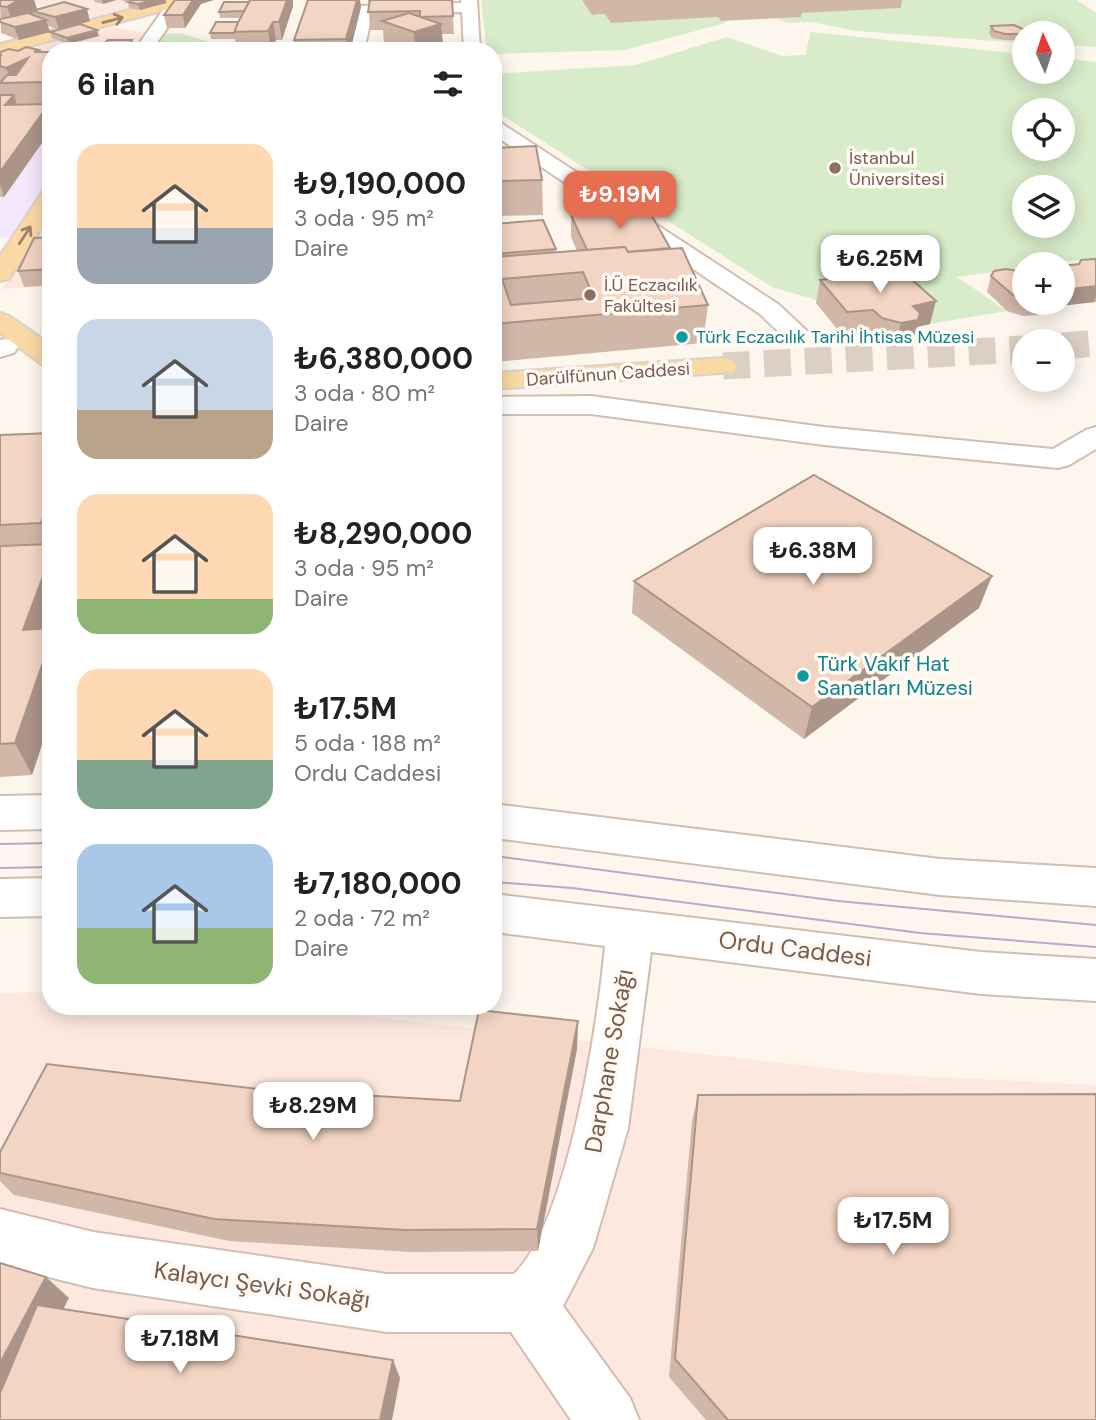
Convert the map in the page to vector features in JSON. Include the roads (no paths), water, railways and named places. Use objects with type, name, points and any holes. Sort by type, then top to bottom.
[{"type":"main road","points":[[0,49],[176,1]]},
{"type":"main road","points":[[0,274],[42,210]]},
{"type":"main road","points":[[1,340],[42,355]]},
{"type":"main road","points":[[1,340],[42,370]]},
{"type":"main road","name":"Darülfünun Caddesi","points":[[502,380],[723,366]]},
{"type":"street","points":[[148,42],[176,1]]},
{"type":"street","points":[[357,42],[365,9],[470,4],[472,42]]},
{"type":"street","points":[[502,137],[769,309],[795,332]]},
{"type":"street","points":[[502,406],[591,405],[824,436],[1058,459],[1096,436]]},
{"type":"street","points":[[0,813],[42,812]]},
{"type":"street","points":[[502,822],[940,877],[1090,879]]},
{"type":"street","points":[[0,898],[42,897]]},
{"type":"street","name":"Ordu Caddesi","points":[[502,914],[981,973],[1096,980]]},
{"type":"street","name":"Darphane Sokağı","points":[[526,1303],[544,1285],[565,1248],[603,1128],[626,971],[629,928]]},
{"type":"street","name":"Kalaycı Şevki Sokağı","points":[[0,1237],[93,1260],[387,1303],[526,1303]]},
{"type":"street","points":[[526,1303],[608,1420]]},
{"type":"tunnel","points":[[1075,345],[1096,343]]},
{"type":"tunnel","points":[[723,366],[1012,350]]},
{"type":"tram line","points":[[0,844],[42,843]]},
{"type":"tram line","points":[[502,857],[838,901],[1096,925]]},
{"type":"tram line","points":[[0,868],[42,867]]},
{"type":"tram line","points":[[502,883],[572,888],[920,933],[1096,947]]},
{"type":"place","name":"İstanbul Üniversitesi","points":[[835,168]]},
{"type":"place","name":"İ.Ü Eczacılık Fakültesi","points":[[590,295]]},
{"type":"place","name":"Türk Eczacılık Tarihi İhtisas Müzesi","points":[[682,337]]},
{"type":"place","name":"Türk Vakıf Hat Sanatları Müzesi","points":[[803,676]]}]
